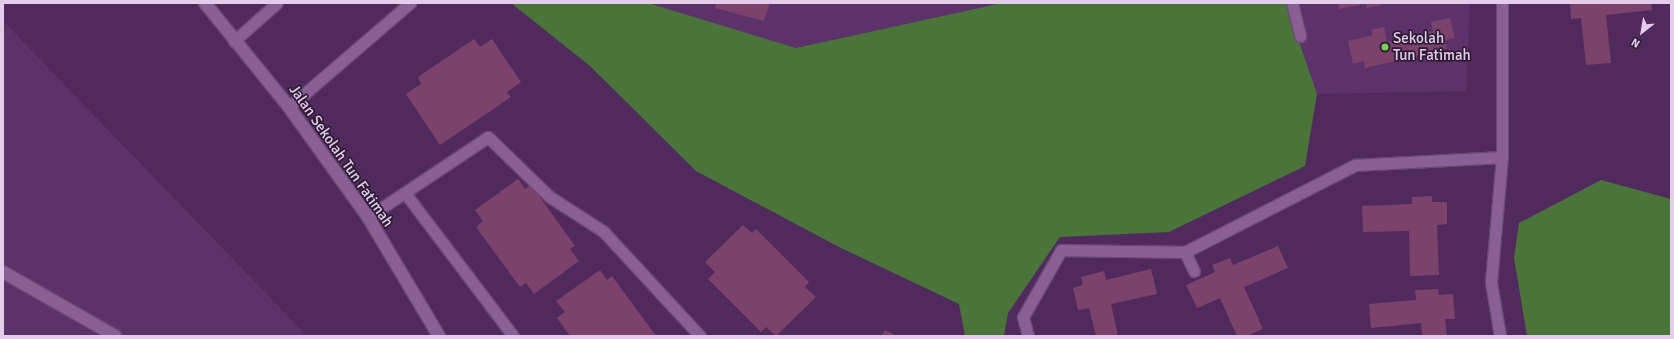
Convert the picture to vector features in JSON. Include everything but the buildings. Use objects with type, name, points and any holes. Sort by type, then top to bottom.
[{"type":"street","name":"Jalan Sekolah Tun Fatimah","points":[[205,3],[234,41],[289,107],[368,217],[439,336]]},
{"type":"street","points":[[3,272],[115,336]]},
{"type":"lane","points":[[234,41],[277,3]]},
{"type":"lane","points":[[289,107],[410,3]]},
{"type":"lane","points":[[1292,3],[1300,36]]},
{"type":"lane","points":[[1500,336],[1492,282],[1502,157],[1502,3]]},
{"type":"lane","points":[[368,217],[488,137],[550,196],[603,231],[700,336]]},
{"type":"lane","points":[[1028,336],[1023,317],[1062,250],[1185,252],[1355,165],[1502,157]]},
{"type":"lane","points":[[405,193],[513,336]]},
{"type":"lane","points":[[1185,252],[1194,271]]},
{"type":"shaded area","points":[[648,3],[1002,3],[796,48]]},
{"type":"shaded area","name":"Sekolah Tun Fatimah","points":[[1286,3],[1470,3],[1466,91],[1317,94]]},
{"type":"shaded area","points":[[3,21],[307,336],[3,336]]},
{"type":"green space","points":[[511,3],[648,3],[796,48],[1002,3],[1286,3],[1317,94],[1305,166],[1169,232],[1060,237],[1008,313],[1004,336],[965,336],[959,304],[839,247],[696,171],[590,66]]},
{"type":"green space","points":[[1601,180],[1671,199],[1671,336],[1527,336],[1514,258],[1519,223]]},
{"type":"place","name":"Sekolah Tun Fatimah","points":[[1385,47]]}]
